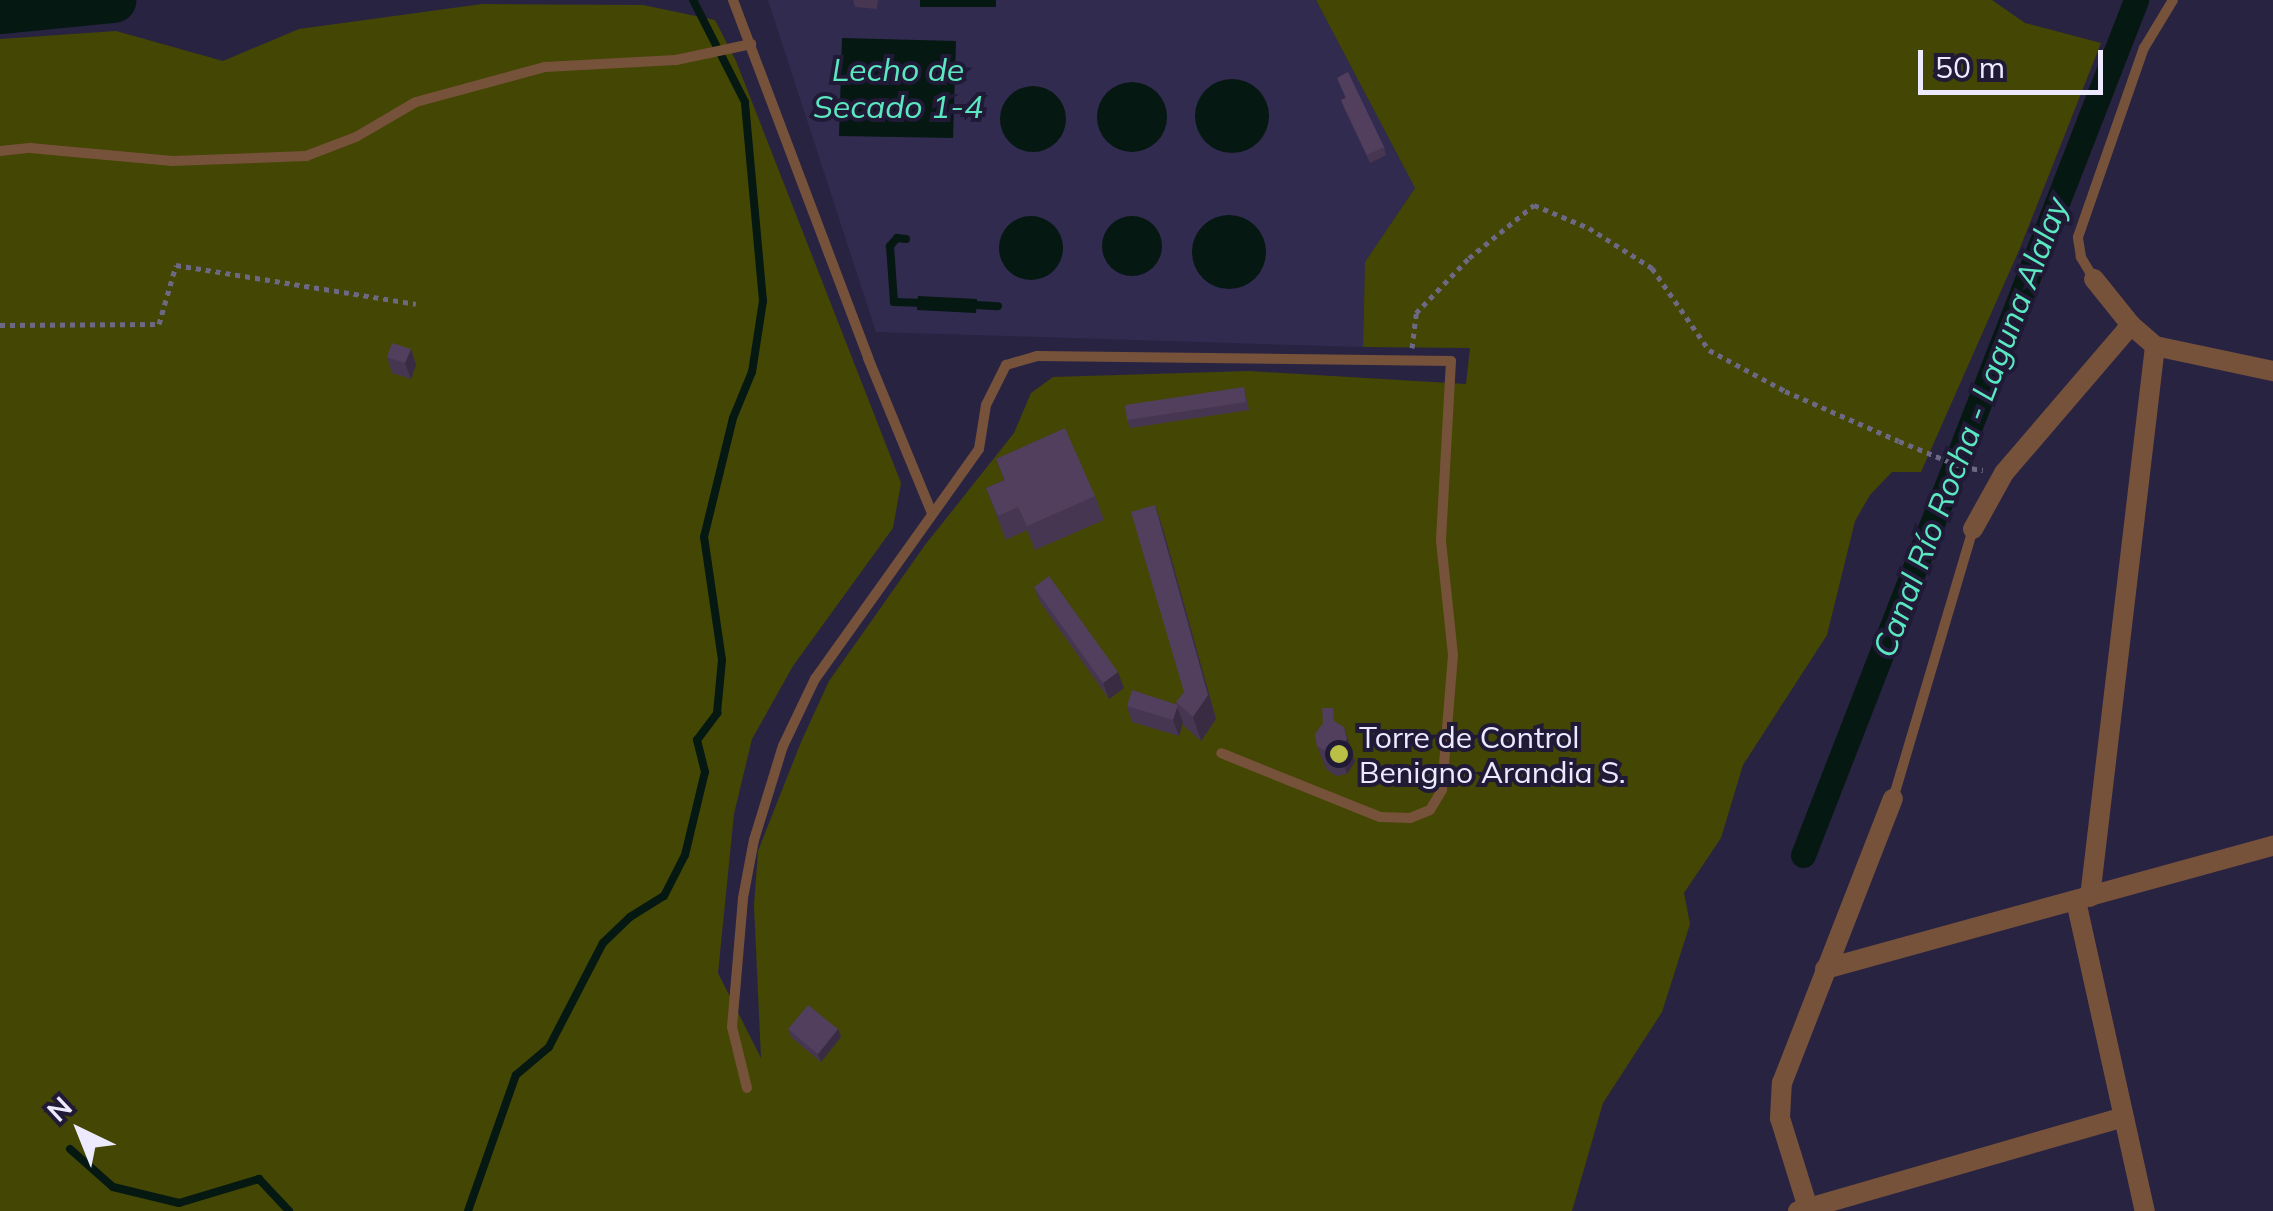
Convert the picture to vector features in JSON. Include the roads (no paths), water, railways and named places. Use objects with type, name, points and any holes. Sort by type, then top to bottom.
[{"type":"street","points":[[2094,278],[2131,325],[2155,346],[2273,371]]},
{"type":"street","points":[[1973,529],[2004,473],[2131,325]]},
{"type":"street","points":[[2145,1211],[2123,1117],[2083,899],[2155,346]]},
{"type":"street","points":[[1892,799],[1782,1082],[1780,1118],[1803,1210],[2123,1117]]},
{"type":"street","points":[[1825,969],[2273,846]]},
{"type":"lane","points":[[733,0],[868,358],[932,514]]},
{"type":"lane","points":[[2094,278],[2081,257],[2078,237],[2144,48],[2174,0]]},
{"type":"lane","points":[[0,151],[30,148],[172,162],[306,156],[356,137],[416,102],[545,67],[676,60],[751,44]]},
{"type":"lane","points":[[747,1088],[732,1028],[744,898],[754,840],[783,746],[815,679],[980,449],[986,405],[1006,365],[1037,356],[1451,361],[1441,541],[1454,655],[1442,790],[1430,810],[1410,818],[1380,817],[1221,753]]},
{"type":"lane","points":[[1892,799],[1973,529]]},
{"type":"water","points":[[920,0],[996,0],[996,7],[920,7]]},
{"type":"water","name":"Lecho de Secado 1-4","points":[[842,38],[956,41],[953,138],[839,136]]},
{"type":"water","points":[[1232,79],[1258,90],[1269,116],[1258,142],[1232,153],[1206,142],[1195,116],[1206,90]]},
{"type":"water","points":[[1132,82],[1157,92],[1167,117],[1157,142],[1132,152],[1107,142],[1097,117],[1107,92]]},
{"type":"water","points":[[1033,86],[1057,95],[1066,119],[1057,143],[1033,152],[1009,143],[1000,119],[1009,95]]},
{"type":"water","points":[[1229,215],[1255,226],[1266,252],[1255,278],[1229,289],[1203,278],[1192,252],[1203,226]]},
{"type":"water","points":[[1031,216],[1053,226],[1063,248],[1053,270],[1031,280],[1009,270],[999,248],[1009,226]]},
{"type":"water","points":[[1132,216],[1153,225],[1162,246],[1153,267],[1132,276],[1111,267],[1102,246],[1111,225]]},
{"type":"water","points":[[918,296],[977,299],[976,313],[917,310]]},
{"type":"waterway","points":[[0,11],[113,0]]},
{"type":"waterway","points":[[468,1211],[516,1075],[549,1047],[603,943],[630,917],[664,896],[685,855],[705,772],[697,740],[717,713],[722,660],[704,537],[733,418],[752,372],[763,301],[745,102],[693,0]]},
{"type":"waterway","name":"Canal Río Rocha - Laguna Alalay","points":[[1803,855],[2136,0]]},
{"type":"waterway","points":[[906,239],[897,238],[890,246],[894,302],[918,303]]},
{"type":"waterway","points":[[976,305],[998,306]]},
{"type":"waterway","points":[[70,1149],[113,1187],[179,1203],[259,1179],[289,1211]]},
{"type":"place","name":"Torre de Control Benigno Arandia S.","points":[[1339,754]]}]
